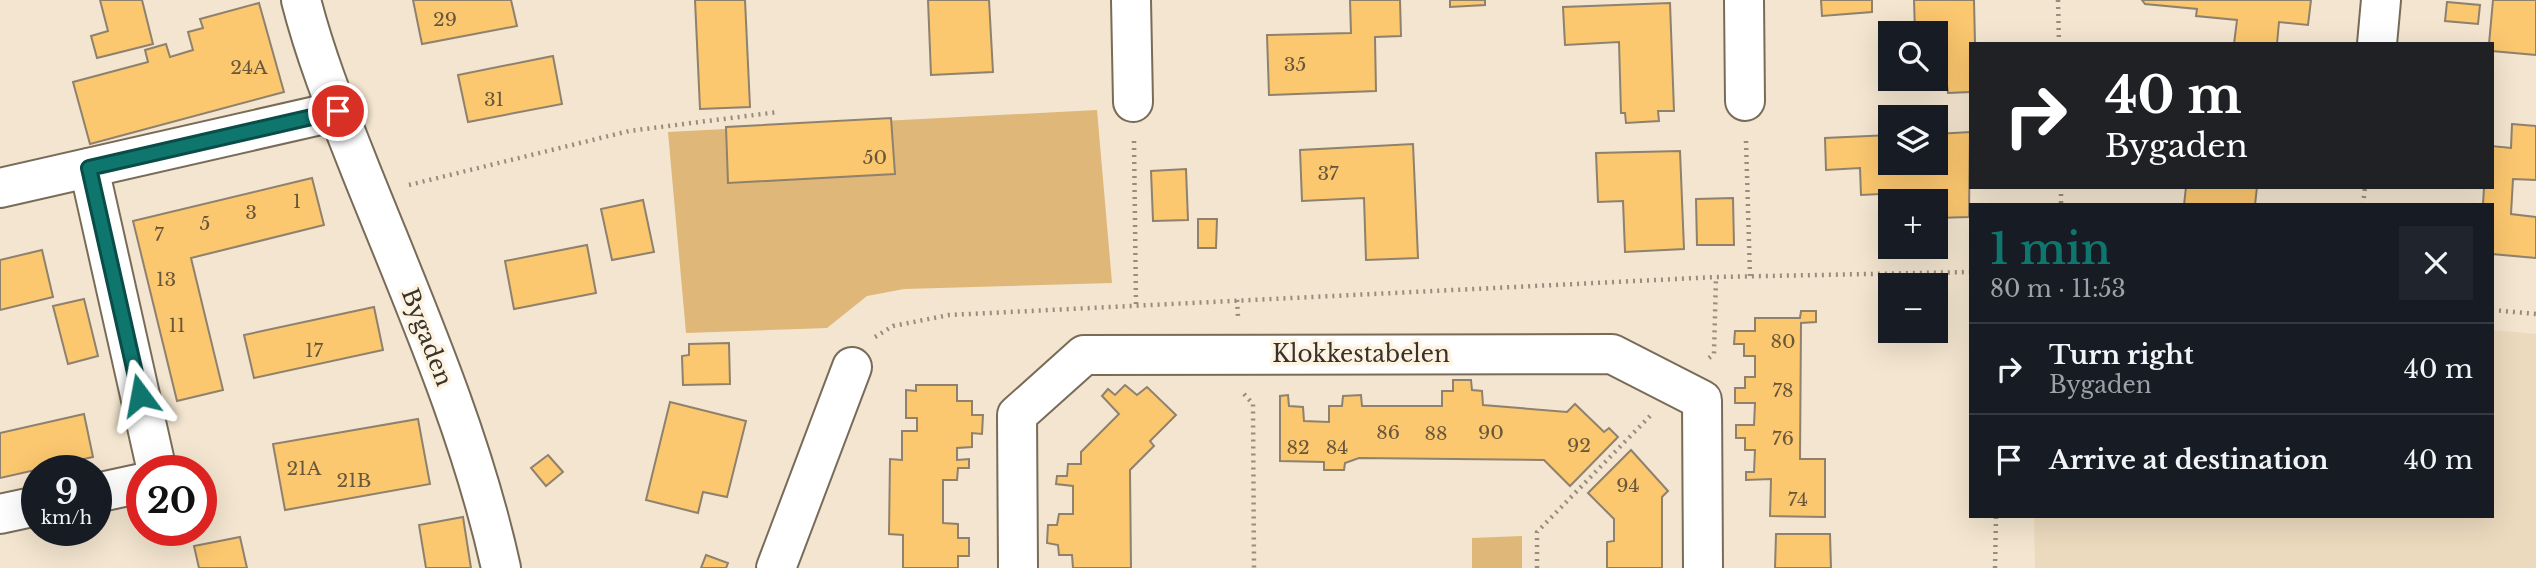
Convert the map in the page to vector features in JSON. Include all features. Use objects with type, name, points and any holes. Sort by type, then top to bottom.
[{"type":"street","name":"Bygaden","points":[[301,0],[338,111],[443,375],[484,499],[501,568]]},
{"type":"street","points":[[1132,0],[1133,102]]},
{"type":"street","points":[[1744,0],[1745,101]]},
{"type":"street","points":[[2377,42],[2381,0]]},
{"type":"street","points":[[0,188],[338,111]]},
{"type":"street","points":[[89,168],[152,455]]},
{"type":"street","name":"Klokkestabelen","points":[[1018,568],[1017,415],[1084,355],[1612,354],[1702,400],[1703,568]]},
{"type":"street","points":[[776,568],[852,368]]},
{"type":"street","points":[[0,514],[21,509]]},
{"type":"path","points":[[2058,0],[2059,42]]},
{"type":"path","points":[[1745,101],[1749,276]]},
{"type":"path","points":[[1133,102],[1136,304]]},
{"type":"path","points":[[371,195],[629,131],[778,112]]},
{"type":"path","points":[[852,368],[867,343],[893,326],[949,315],[1716,277],[1969,272]]},
{"type":"path","points":[[1537,568],[1537,532],[1714,354],[1716,277]]},
{"type":"path","points":[[2494,310],[2536,314]]},
{"type":"path","points":[[1238,355],[1239,389],[1253,404],[1254,568]]},
{"type":"path","points":[[1995,568],[1996,518]]},
{"type":"shaded area","points":[[1097,110],[1112,283],[904,289],[867,296],[827,328],[686,333],[668,132]]},
{"type":"shaded area","points":[[2494,330],[2536,334],[2536,568],[2035,568],[2034,518],[2494,518]]},
{"type":"shaded area","points":[[1522,536],[1522,568],[1472,568],[1472,538]]},
{"type":"building","points":[[100,0],[142,0],[153,44],[97,58],[91,36],[108,31]]},
{"type":"building","points":[[413,0],[511,0],[517,26],[422,44]]},
{"type":"building","points":[[695,0],[745,0],[750,107],[700,109]]},
{"type":"building","points":[[928,0],[989,0],[993,72],[931,75]]},
{"type":"building","points":[[1350,0],[1400,0],[1401,36],[1375,37],[1376,91],[1269,95],[1267,35],[1351,33]]},
{"type":"building","points":[[1450,0],[1485,0],[1485,5],[1450,7]]},
{"type":"building","points":[[1821,0],[1872,0],[1872,12],[1822,16]]},
{"type":"building","points":[[1914,0],[1974,0],[1975,42],[1969,42],[1969,92],[1948,93],[1948,21],[1915,21]]},
{"type":"building","points":[[2142,0],[2311,0],[2308,25],[2279,22],[2277,42],[2234,42],[2237,20],[2196,16],[2197,9],[2145,4]]},
{"type":"building","points":[[2493,0],[2536,0],[2536,55],[2494,51],[2494,42],[2489,42]]},
{"type":"building","points":[[2447,2],[2480,5],[2478,24],[2445,21]]},
{"type":"building","points":[[259,3],[284,92],[90,144],[73,82],[148,62],[145,50],[166,44],[170,57],[193,50],[188,32],[203,28],[200,19]]},
{"type":"building","points":[[1670,3],[1674,111],[1658,111],[1659,121],[1626,123],[1625,113],[1621,113],[1619,42],[1565,45],[1563,7]]},
{"type":"building","points":[[553,56],[562,104],[468,122],[458,75]]},
{"type":"building","points":[[891,118],[895,174],[728,183],[726,127]]},
{"type":"building","points":[[2512,124],[2536,126],[2536,180],[2513,179],[2511,214],[2536,217],[2536,258],[2494,254],[2494,203],[2483,203],[2484,189],[2494,189],[2494,146],[2511,148]]},
{"type":"building","points":[[1969,132],[1969,217],[1948,218],[1948,189],[1878,189],[1878,194],[1861,195],[1860,168],[1826,170],[1825,138],[1878,136],[1878,175],[1948,175],[1948,133]]},
{"type":"building","points":[[1413,144],[1418,258],[1366,260],[1364,198],[1302,201],[1300,150]]},
{"type":"building","points":[[1680,151],[1684,249],[1625,252],[1623,201],[1598,202],[1596,153]]},
{"type":"building","points":[[1186,169],[1188,220],[1153,221],[1151,171]]},
{"type":"building","points":[[312,178],[324,225],[191,258],[223,390],[177,401],[133,221]]},
{"type":"building","points":[[2186,189],[2257,189],[2255,203],[2184,203]]},
{"type":"building","points":[[1733,198],[1734,245],[1697,245],[1696,199]]},
{"type":"building","points":[[643,200],[654,252],[612,260],[601,209]]},
{"type":"building","points":[[1198,219],[1217,219],[1216,248],[1198,248]]},
{"type":"building","points":[[587,245],[596,293],[514,309],[505,261]]},
{"type":"building","points":[[42,250],[53,297],[0,310],[0,260]]},
{"type":"building","points":[[84,299],[98,356],[68,364],[53,306]]},
{"type":"building","points":[[374,307],[383,350],[254,378],[244,335]]},
{"type":"building","points":[[1801,311],[1816,311],[1816,322],[1801,323],[1800,459],[1825,459],[1825,517],[1770,516],[1771,479],[1746,480],[1746,472],[1754,472],[1755,450],[1745,450],[1745,438],[1736,438],[1736,425],[1754,425],[1755,403],[1735,403],[1735,388],[1745,388],[1745,377],[1755,377],[1755,356],[1744,356],[1744,344],[1734,344],[1735,331],[1755,331],[1755,318],[1800,318]]},
{"type":"building","points":[[729,343],[730,384],[683,385],[682,356],[689,355],[689,344]]},
{"type":"building","points":[[1453,380],[1471,380],[1472,390],[1482,391],[1483,405],[1567,412],[1575,404],[1604,432],[1609,428],[1618,437],[1570,486],[1544,460],[1359,458],[1345,463],[1344,470],[1324,470],[1324,462],[1280,461],[1280,396],[1288,395],[1289,406],[1303,407],[1304,421],[1329,422],[1329,406],[1342,406],[1343,396],[1361,395],[1362,406],[1442,406],[1442,391],[1453,391]]},
{"type":"building","points":[[916,385],[957,385],[957,401],[972,401],[972,415],[983,415],[982,434],[972,433],[972,447],[957,448],[957,460],[969,459],[969,468],[958,468],[957,480],[943,480],[943,523],[958,524],[958,538],[969,538],[969,556],[958,556],[958,568],[903,568],[903,535],[889,534],[890,459],[902,460],[902,431],[917,431],[917,418],[906,418],[906,390],[916,391]]},
{"type":"building","points":[[1125,385],[1137,395],[1147,387],[1176,415],[1150,441],[1154,446],[1130,470],[1131,568],[1073,568],[1072,555],[1059,555],[1058,545],[1047,543],[1048,525],[1057,525],[1059,514],[1073,514],[1073,486],[1056,484],[1057,476],[1067,476],[1068,464],[1081,464],[1081,452],[1119,414],[1102,396],[1108,389],[1115,395]]},
{"type":"building","points":[[670,402],[746,421],[727,497],[703,492],[698,513],[646,500]]},
{"type":"building","points":[[84,414],[93,455],[21,455],[21,473],[0,478],[0,433]]},
{"type":"building","points":[[418,419],[430,484],[285,510],[273,444]]},
{"type":"building","points":[[1631,450],[1668,491],[1662,497],[1662,568],[1607,568],[1607,542],[1614,541],[1614,519],[1588,493]]},
{"type":"building","points":[[548,455],[563,472],[546,486],[531,468]]},
{"type":"building","points":[[463,517],[471,568],[426,568],[419,525]]},
{"type":"building","points":[[1776,534],[1830,534],[1831,568],[1775,568]]},
{"type":"building","points":[[240,537],[247,568],[199,568],[194,546],[217,546],[217,542]]},
{"type":"building","points":[[706,555],[728,563],[726,568],[701,568]]},
{"type":"route","points":[[140,395],[89,168],[338,111]]}]
